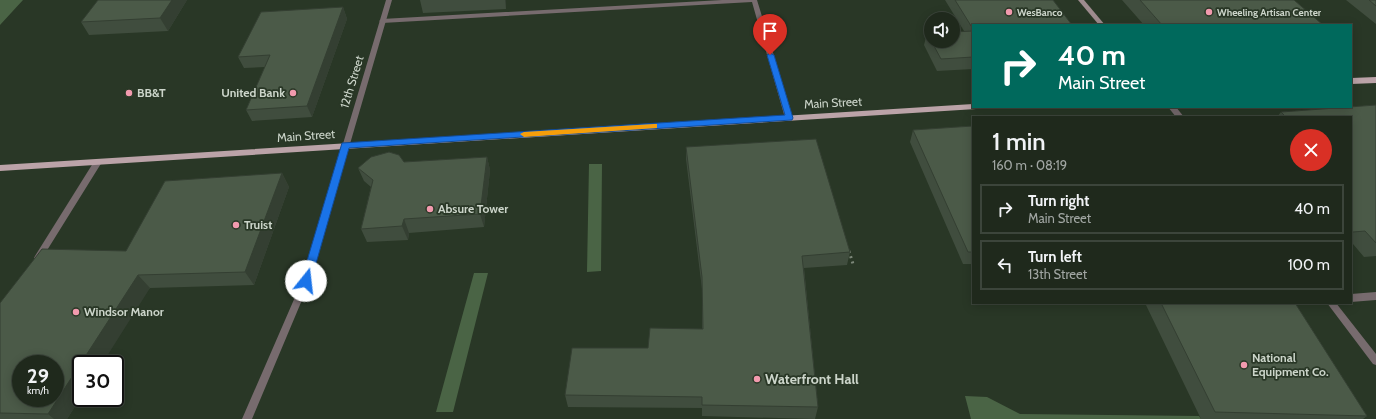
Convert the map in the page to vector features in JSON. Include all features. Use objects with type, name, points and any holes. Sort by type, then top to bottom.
[{"type":"main road","points":[[1352,81],[1376,80]]},
{"type":"main road","name":"Main Street","points":[[0,168],[972,106]]},
{"type":"street","name":"12th Street","points":[[247,419],[306,281],[389,0]]},
{"type":"street","points":[[382,22],[754,0],[789,118]]},
{"type":"street","points":[[1081,0],[1101,24]]},
{"type":"street","points":[[1173,108],[1179,116]]},
{"type":"street","points":[[35,264],[98,162]]},
{"type":"street","points":[[1352,298],[1376,296]]},
{"type":"street","points":[[1332,304],[1376,362]]},
{"type":"path","points":[[849,250],[853,264]]},
{"type":"green space","points":[[0,0],[23,0],[0,25]]},
{"type":"green space","points":[[589,164],[602,164],[601,271],[587,272]]},
{"type":"green space","points":[[474,273],[488,273],[453,412],[436,412]]},
{"type":"green space","points":[[965,396],[987,397],[1020,414],[1199,416],[1201,419],[971,419]]},
{"type":"building","points":[[98,0],[172,0],[160,18],[81,22]]},
{"type":"building","name":"WesBanco","points":[[955,0],[1053,0],[1071,24],[972,24],[972,27]]},
{"type":"building","name":"Wheeling Artisan Center","points":[[1140,0],[1294,0],[1322,24],[1161,24]]},
{"type":"building","points":[[1369,0],[1376,0],[1376,6]]},
{"type":"building","name":"United Bank","points":[[343,7],[307,106],[246,110],[270,55],[238,57],[261,12]]},
{"type":"building","points":[[972,31],[972,57],[941,59],[935,48],[960,48],[960,32]]},
{"type":"building","points":[[1376,105],[1376,243],[1365,231],[1353,232],[1352,116],[1285,116],[1281,112],[1352,108],[1352,107]]},
{"type":"building","points":[[972,126],[972,252],[968,252],[913,130]]},
{"type":"building","points":[[816,139],[850,252],[802,256],[818,407],[702,405],[702,397],[565,395],[572,348],[648,348],[650,328],[703,329],[702,277],[686,147]]},
{"type":"building","name":"Absure Tower","points":[[389,152],[399,155],[404,162],[487,157],[480,214],[404,219],[402,226],[361,229],[373,180],[358,168],[371,157]]},
{"type":"building","points":[[282,173],[245,272],[138,275],[86,355],[72,355],[72,377],[64,389],[64,355],[12,355],[12,407],[53,407],[48,414],[0,413],[0,303],[42,249],[126,251],[165,181]]},
{"type":"building","name":"National Equipment Co.","points":[[1161,304],[1296,304],[1367,416],[1215,412]]},
{"type":"slow traffic","points":[[524,134],[654,126]]},
{"type":"place","name":"WesBanco","points":[[1009,12]]},
{"type":"place","name":"Wheeling Artisan Center","points":[[1209,12]]},
{"type":"place","name":"BB&T","points":[[129,93]]},
{"type":"place","name":"United Bank","points":[[293,93]]},
{"type":"place","name":"Absure Tower","points":[[430,209]]},
{"type":"place","name":"Truist","points":[[236,225]]},
{"type":"place","name":"Windsor Manor","points":[[76,312]]},
{"type":"place","name":"National Equipment Co.","points":[[1244,365]]},
{"type":"place","name":"Waterfront Hall","points":[[757,379]]},
{"type":"route","points":[[306,281],[345,145],[789,118],[770,55]]}]
